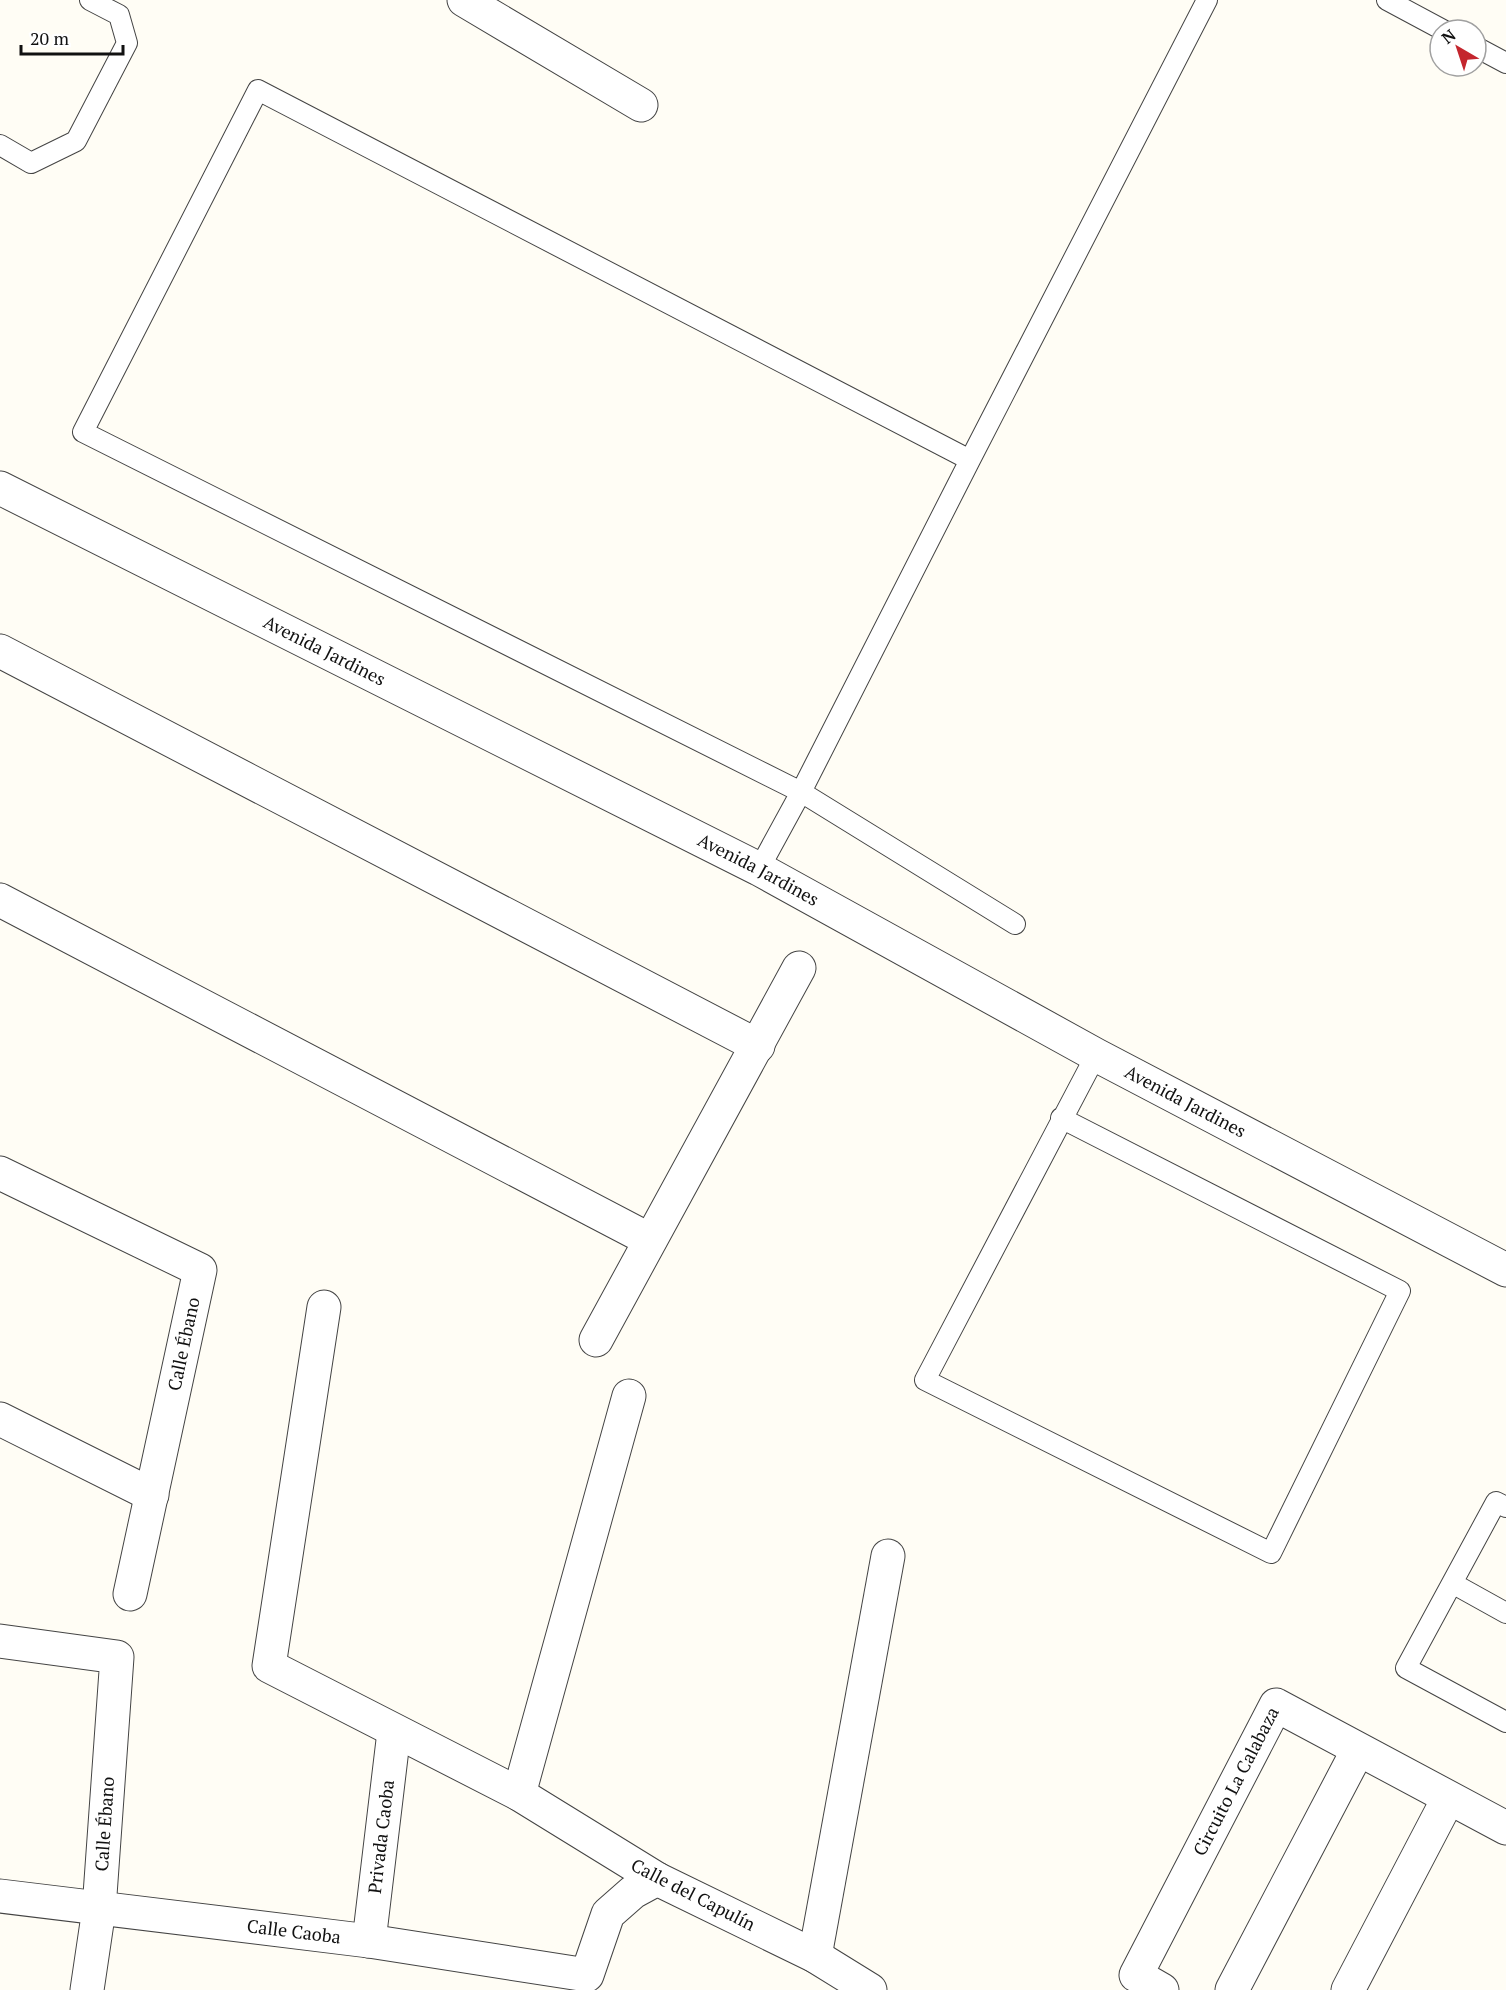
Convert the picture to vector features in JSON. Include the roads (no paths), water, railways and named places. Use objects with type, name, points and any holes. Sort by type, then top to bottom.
[{"type":"street","points":[[464,0],[641,105]]},
{"type":"street","name":"Avenida Jardines","points":[[0,488],[759,869],[1096,1055],[1506,1270]]},
{"type":"street","points":[[0,651],[758,1046]]},
{"type":"street","points":[[0,900],[650,1240]]},
{"type":"street","points":[[596,1340],[799,968]]},
{"type":"street","name":"Calle Ébano","points":[[0,1173],[200,1270],[130,1594]]},
{"type":"street","name":"Calle del Capulín","points":[[324,1307],[270,1666],[394,1732],[519,1794],[657,1879],[815,1956],[870,1990]]},
{"type":"street","points":[[519,1794],[629,1396]]},
{"type":"street","points":[[0,1419],[152,1496]]},
{"type":"street","points":[[815,1956],[888,1556]]},
{"type":"street","name":"Calle Ébano","points":[[0,1641],[117,1657],[99,1909],[87,1990]]},
{"type":"street","name":"Circuito La Calabaza","points":[[1162,1990],[1136,1975],[1276,1705],[1506,1828]]},
{"type":"street","name":"Privada Caoba","points":[[369,1941],[394,1732]]},
{"type":"street","points":[[1232,1990],[1358,1750]]},
{"type":"street","points":[[1348,1990],[1448,1799]]},
{"type":"street","points":[[587,1982],[608,1914],[633,1892],[657,1879]]},
{"type":"street","name":"Calle Caoba","points":[[0,1896],[369,1941],[587,1982]]},
{"type":"lane","points":[[0,145],[31,163],[76,141],[127,43],[119,15],[90,0]]},
{"type":"lane","points":[[759,869],[801,792],[1207,0]]},
{"type":"lane","points":[[1387,0],[1428,22]]},
{"type":"lane","points":[[1488,53],[1506,63]]},
{"type":"lane","points":[[970,460],[258,90],[83,432],[801,792],[1015,924]]},
{"type":"lane","points":[[1061,1118],[1400,1291],[1271,1554],[925,1380],[1061,1118],[1096,1055]]},
{"type":"lane","points":[[1506,1507],[1496,1502],[1406,1668],[1506,1722]]},
{"type":"lane","points":[[1452,1583],[1506,1613]]}]
